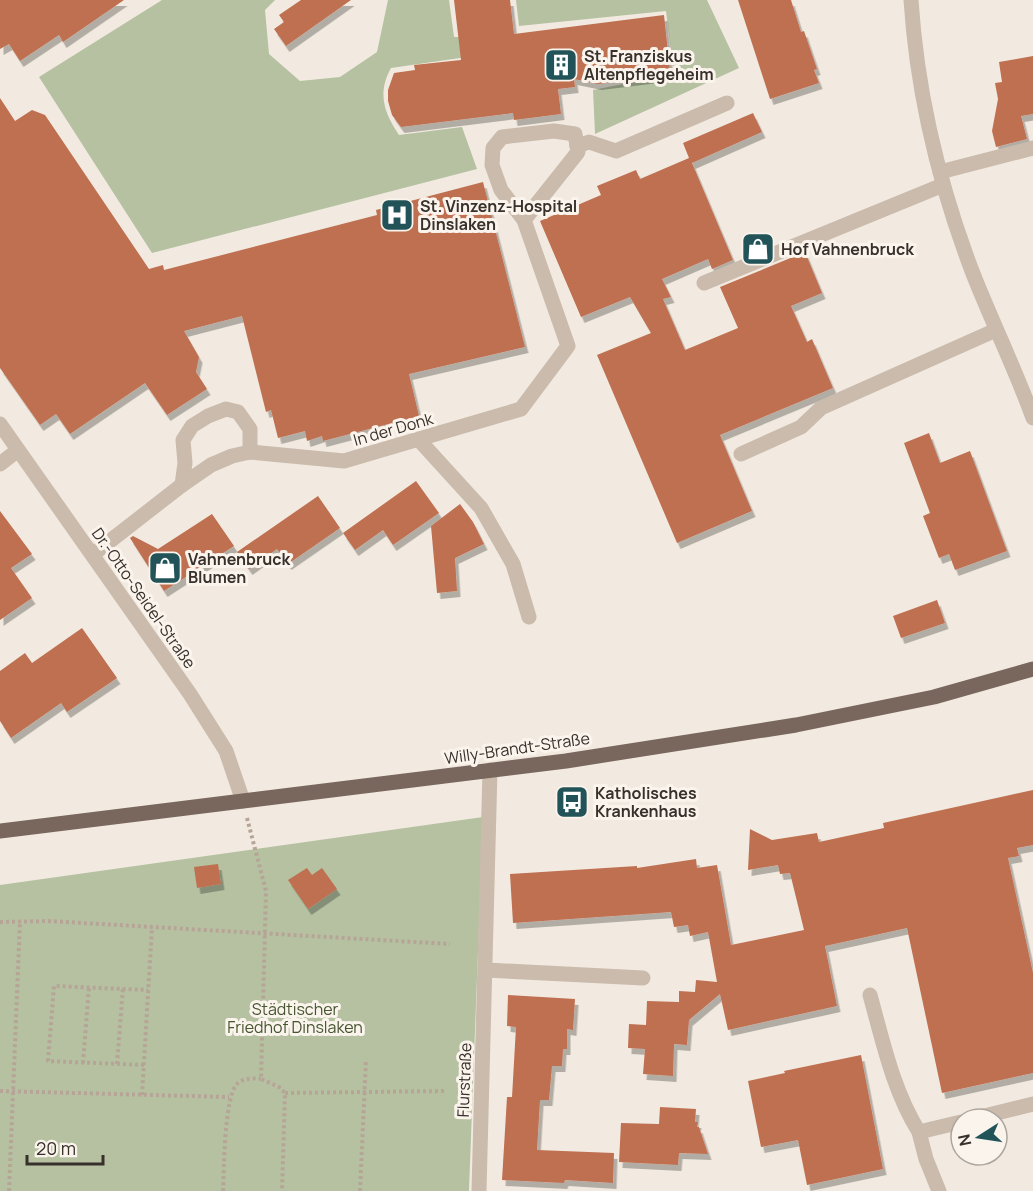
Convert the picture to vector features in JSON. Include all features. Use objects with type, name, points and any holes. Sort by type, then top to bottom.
[{"type":"main road","name":"Willy-Brandt-Straße","points":[[0,831],[566,761],[796,725],[934,698],[1033,669]]},
{"type":"street","points":[[911,0],[923,103],[942,178],[972,269],[1033,418]]},
{"type":"street","points":[[524,220],[578,152],[577,146],[589,142],[616,151],[727,104]]},
{"type":"street","name":"In der Donk","points":[[92,555],[182,485],[211,465],[232,456],[250,452],[345,461],[520,409],[568,346],[524,220],[501,190],[492,165],[493,148],[502,137],[554,131],[575,134],[577,146]]},
{"type":"street","points":[[704,282],[942,178],[1033,148]]},
{"type":"street","points":[[741,454],[801,427],[821,408],[996,330]]},
{"type":"street","points":[[182,485],[185,463],[183,440],[192,426],[208,416],[226,409],[237,412],[250,429],[250,452]]},
{"type":"street","name":"Dr.-Otto-Seidel-Straße","points":[[0,424],[190,694],[226,751],[243,801]]},
{"type":"street","points":[[419,440],[481,508],[513,564],[529,617]]},
{"type":"street","points":[[0,464],[18,450]]},
{"type":"street","name":"Flurstraße","points":[[479,1191],[490,770]]},
{"type":"street","points":[[486,970],[643,978]]},
{"type":"street","points":[[870,995],[893,1077],[910,1117],[920,1132],[926,1159],[939,1191]]},
{"type":"street","points":[[1009,1110],[1033,1104]]},
{"type":"street","points":[[920,1132],[949,1125]]},
{"type":"path","points":[[243,801],[266,891],[261,1079]]},
{"type":"path","points":[[9,1191],[20,921]]},
{"type":"path","points":[[0,922],[48,921],[450,944]]},
{"type":"path","points":[[142,1095],[152,927]]},
{"type":"path","points":[[144,1065],[48,1061],[54,986],[148,990]]},
{"type":"path","points":[[83,1063],[88,987]]},
{"type":"path","points":[[117,1064],[123,988]]},
{"type":"path","points":[[360,1191],[366,1059]]},
{"type":"path","points":[[223,1191],[229,1097],[238,1083],[249,1078],[261,1079],[279,1087],[285,1094],[282,1191]]},
{"type":"path","points":[[0,1090],[229,1097]]},
{"type":"path","points":[[285,1094],[445,1091]]},
{"type":"green space","points":[[162,0],[275,0],[265,10],[269,54],[300,81],[340,77],[377,52],[388,0],[449,0],[454,37],[465,37],[467,57],[391,68],[384,86],[384,103],[389,119],[399,135],[462,127],[477,169],[152,253],[39,77]]},
{"type":"green space","points":[[516,0],[707,0],[739,68],[595,134],[593,90],[674,74],[666,11],[519,26]]},
{"type":"green space","name":"Städtischer Friedhof Dinslaken","points":[[483,817],[469,1191],[0,1191],[0,885]]},
{"type":"building","points":[[0,0],[124,0],[63,42],[59,35],[20,61],[9,44],[0,49]]},
{"type":"building","points":[[301,0],[351,0],[286,46],[274,29],[284,22],[279,15]]},
{"type":"building","name":"St. Franziskus Altenpflegeheim","points":[[454,0],[510,0],[514,34],[664,15],[670,71],[655,73],[655,77],[598,84],[574,79],[575,87],[558,89],[561,114],[514,120],[513,113],[401,127],[392,115],[388,101],[388,90],[394,73],[415,70],[414,65],[461,60]]},
{"type":"building","points":[[738,0],[791,0],[801,32],[804,31],[817,69],[814,70],[819,83],[770,99]]},
{"type":"building","points":[[1033,56],[1033,114],[1021,116],[1027,139],[996,147],[992,131],[998,99],[995,83],[1002,82],[999,62]]},
{"type":"building","name":"St. Vinzenz-Hospital Dinslaken","points":[[0,98],[15,121],[32,110],[45,115],[149,269],[163,265],[164,270],[377,215],[376,210],[483,182],[525,347],[409,374],[419,416],[323,441],[322,436],[307,441],[305,431],[278,438],[271,410],[266,412],[242,316],[184,331],[199,357],[196,372],[207,389],[167,415],[145,383],[70,434],[56,414],[40,425],[0,368]]},
{"type":"building","points":[[753,113],[762,132],[692,163],[733,260],[712,269],[708,259],[662,279],[671,297],[663,299],[685,350],[738,328],[720,287],[805,252],[822,293],[791,306],[807,342],[812,339],[833,388],[720,435],[752,511],[677,543],[597,355],[651,333],[630,297],[581,317],[540,221],[601,195],[597,186],[636,170],[640,179],[689,158],[683,143]]},
{"type":"building","points":[[929,433],[940,463],[970,451],[1007,551],[955,570],[949,554],[939,558],[923,516],[930,513],[904,443]]},
{"type":"building","points":[[416,481],[439,513],[393,545],[383,530],[355,550],[343,533]]},
{"type":"building","points":[[318,496],[340,528],[288,564],[277,549],[249,569],[237,552]]},
{"type":"building","points":[[460,504],[473,522],[484,544],[455,558],[457,591],[437,593],[431,526]]},
{"type":"building","points":[[0,511],[32,554],[11,568],[32,598],[0,620]]},
{"type":"building","points":[[212,514],[234,546],[164,591],[130,538],[133,536],[158,549]]},
{"type":"building","points":[[937,600],[945,623],[901,638],[893,616]]},
{"type":"building","points":[[82,628],[117,678],[67,712],[61,703],[11,738],[0,721],[0,671],[25,653],[32,663]]},
{"type":"building","points":[[1033,790],[1033,845],[1017,848],[1019,856],[1008,858],[1033,973],[1033,1073],[942,1093],[907,928],[825,946],[837,1006],[728,1030],[720,994],[689,1020],[687,1045],[674,1044],[673,1076],[643,1074],[645,1049],[628,1048],[629,1024],[646,1025],[647,1001],[679,1002],[679,991],[695,992],[696,980],[717,982],[708,932],[690,936],[688,925],[674,927],[671,912],[513,923],[510,874],[637,866],[637,868],[696,859],[697,868],[717,865],[731,945],[804,930],[790,873],[780,874],[778,865],[748,870],[750,829],[772,840],[817,833],[819,842],[884,828],[883,823]]},
{"type":"building","points":[[218,864],[221,884],[197,888],[194,867]]},
{"type":"building","points":[[307,868],[312,875],[322,868],[337,889],[308,909],[288,880]]},
{"type":"building","points":[[508,995],[575,999],[573,1030],[567,1029],[567,1049],[563,1049],[562,1066],[552,1066],[549,1100],[540,1100],[537,1150],[614,1153],[613,1183],[502,1180],[507,1097],[512,1097],[516,1027],[507,1026]]},
{"type":"building","points":[[861,1055],[883,1169],[807,1185],[798,1140],[761,1147],[748,1081]]},
{"type":"building","points":[[660,1107],[696,1109],[695,1122],[698,1122],[697,1127],[699,1127],[708,1154],[679,1153],[678,1165],[619,1162],[621,1123],[659,1124]]},
{"type":"place","name":"St. Franziskus Altenpflegeheim","points":[[561,65]]},
{"type":"place","name":"St. Vinzenz-Hospital Dinslaken","points":[[397,215]]},
{"type":"place","name":"Hof Vahnenbruck","points":[[758,249]]},
{"type":"place","name":"Vahnenbruck Blumen","points":[[165,568]]},
{"type":"place","name":"Katholisches Krankenhaus","points":[[572,802]]}]
